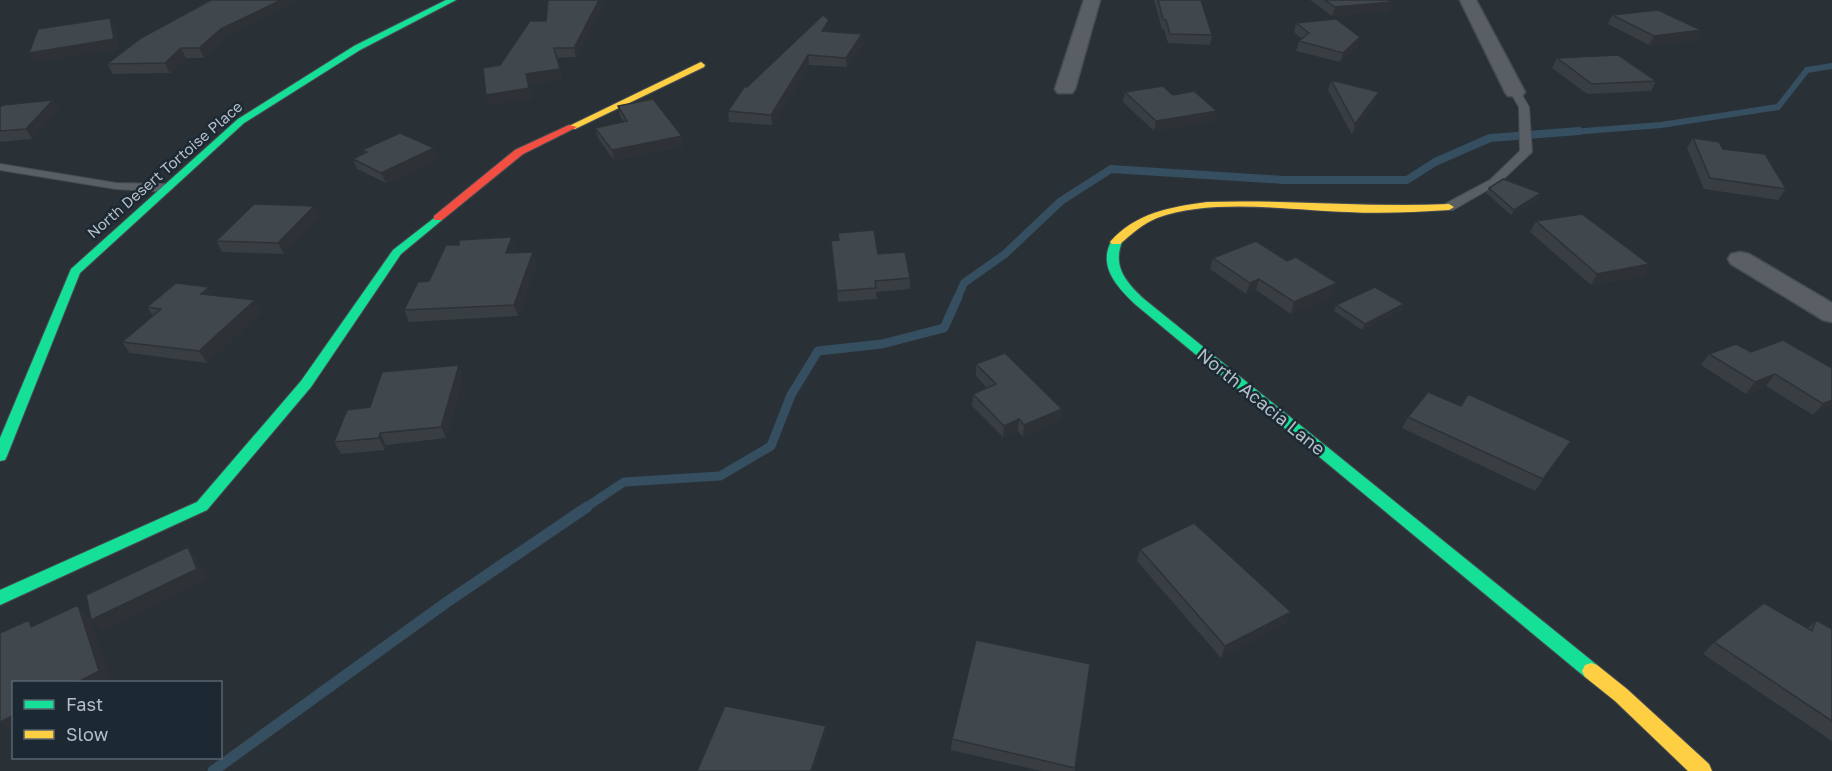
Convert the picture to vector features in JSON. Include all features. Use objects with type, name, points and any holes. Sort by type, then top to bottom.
[{"type":"street","name":"North Desert Tortoise Place","points":[[0,456],[75,272],[241,121],[357,48],[452,0]]},
{"type":"street","points":[[1065,89],[1092,0]]},
{"type":"street","points":[[1468,0],[1515,92]]},
{"type":"street","points":[[0,598],[202,506],[306,384],[397,252],[519,152],[701,65]]},
{"type":"street","name":"North Acacia Lane","points":[[1449,207],[1410,210],[1191,206],[1150,216],[1136,224],[1120,236],[1111,249],[1109,257],[1122,285],[1140,302],[1437,548],[1622,695],[1702,771]]},
{"type":"street","points":[[1740,259],[1832,314]]},
{"type":"lane","points":[[1449,207],[1494,182],[1526,152],[1524,108],[1515,92]]},
{"type":"lane","points":[[0,167],[116,186],[167,188]]},
{"type":"building","points":[[211,0],[281,0],[221,29],[199,48],[181,48],[165,63],[107,64],[141,38]]},
{"type":"building","points":[[548,0],[599,0],[574,48],[554,48],[560,69],[526,74],[529,88],[486,95],[483,68],[500,65],[530,21],[546,21]]},
{"type":"building","points":[[1158,0],[1201,0],[1212,35],[1170,34]]},
{"type":"building","points":[[1325,0],[1388,0],[1392,2],[1335,7]]},
{"type":"building","points":[[1658,10],[1701,30],[1654,36],[1612,15]]},
{"type":"building","points":[[823,15],[829,20],[822,31],[862,34],[846,58],[808,55],[771,115],[728,111],[745,86],[747,87]]},
{"type":"building","points":[[110,18],[114,39],[29,53],[38,29]]},
{"type":"building","points":[[1336,19],[1360,37],[1343,53],[1299,41],[1309,33],[1296,23]]},
{"type":"building","points":[[1618,55],[1656,81],[1592,84],[1557,58]]},
{"type":"building","points":[[1331,80],[1379,92],[1355,124]]},
{"type":"building","points":[[1163,86],[1173,95],[1194,91],[1217,111],[1156,121],[1125,92]]},
{"type":"building","points":[[653,99],[682,136],[612,150],[595,128],[627,121],[618,106]]},
{"type":"building","points":[[53,100],[26,129],[0,131],[0,107],[3,105]]},
{"type":"building","points":[[400,133],[434,148],[381,173],[353,159],[367,152],[362,150]]},
{"type":"building","points":[[1693,138],[1719,142],[1723,149],[1765,154],[1786,189],[1710,178]]},
{"type":"building","points":[[1503,179],[1541,193],[1514,210],[1489,188]]},
{"type":"building","points":[[254,204],[314,206],[278,243],[216,241]]},
{"type":"building","points":[[1582,214],[1649,264],[1597,274],[1536,221]]},
{"type":"building","points":[[874,230],[878,254],[905,252],[910,278],[875,281],[876,288],[837,291],[831,241],[839,240],[838,233]]},
{"type":"building","points":[[512,237],[506,253],[533,252],[514,305],[404,310],[418,282],[429,281],[446,245],[459,245],[459,240]]},
{"type":"building","points":[[1256,241],[1287,261],[1296,257],[1337,283],[1294,302],[1259,279],[1250,283],[1213,258]]},
{"type":"building","points":[[176,283],[209,287],[201,294],[255,300],[199,351],[122,342],[161,309],[147,307]]},
{"type":"building","points":[[1375,287],[1404,304],[1365,324],[1336,305]]},
{"type":"building","points":[[1783,340],[1832,368],[1832,400],[1823,404],[1775,374],[1755,382],[1709,354],[1736,344],[1751,352]]},
{"type":"building","points":[[1005,353],[1062,409],[1024,425],[1019,419],[1004,426],[973,394],[996,384],[976,364]]},
{"type":"building","points":[[459,365],[441,427],[380,433],[379,438],[334,442],[347,410],[370,407],[382,372]]},
{"type":"building","points":[[1428,392],[1461,406],[1468,394],[1571,441],[1543,479],[1408,417]]},
{"type":"building","points":[[1194,523],[1291,612],[1225,646],[1140,549]]},
{"type":"building","points":[[188,547],[197,569],[91,620],[86,595]]},
{"type":"building","points":[[1764,603],[1812,631],[1816,620],[1832,629],[1832,721],[1714,642]]},
{"type":"building","points":[[78,605],[99,671],[80,681],[12,681],[12,716],[0,722],[0,633],[29,620],[31,627]]},
{"type":"building","points":[[976,640],[1090,664],[1075,768],[952,739]]},
{"type":"building","points":[[725,706],[826,726],[811,771],[697,771]]},
{"type":"waterway","points":[[1559,133],[1661,125],[1778,107],[1807,70],[1832,66]]},
{"type":"waterway","points":[[957,299],[964,283],[1005,254],[1061,201],[1111,169],[1284,180],[1407,180],[1435,162],[1490,138],[1579,131]]},
{"type":"waterway","points":[[585,508],[624,482],[720,476],[771,446],[791,395],[818,351],[882,344],[944,328],[958,297]]},
{"type":"waterway","points":[[213,771],[447,602],[587,507]]},
{"type":"traffic: fast","points":[[0,456],[75,272],[241,121],[357,48],[452,0]]},
{"type":"traffic: fast","points":[[0,598],[202,506],[306,384],[397,252],[438,218]]},
{"type":"traffic: fast","points":[[1116,242],[1112,260],[1116,275],[1140,302],[1591,671]]},
{"type":"traffic: slow","points":[[572,127],[701,65]]},
{"type":"traffic: slow","points":[[1116,242],[1133,226],[1153,216],[1178,209],[1237,204],[1349,209],[1449,207]]},
{"type":"traffic: slow","points":[[1591,671],[1621,695],[1702,771]]},
{"type":"traffic: jam","points":[[438,218],[519,152],[572,127]]}]
